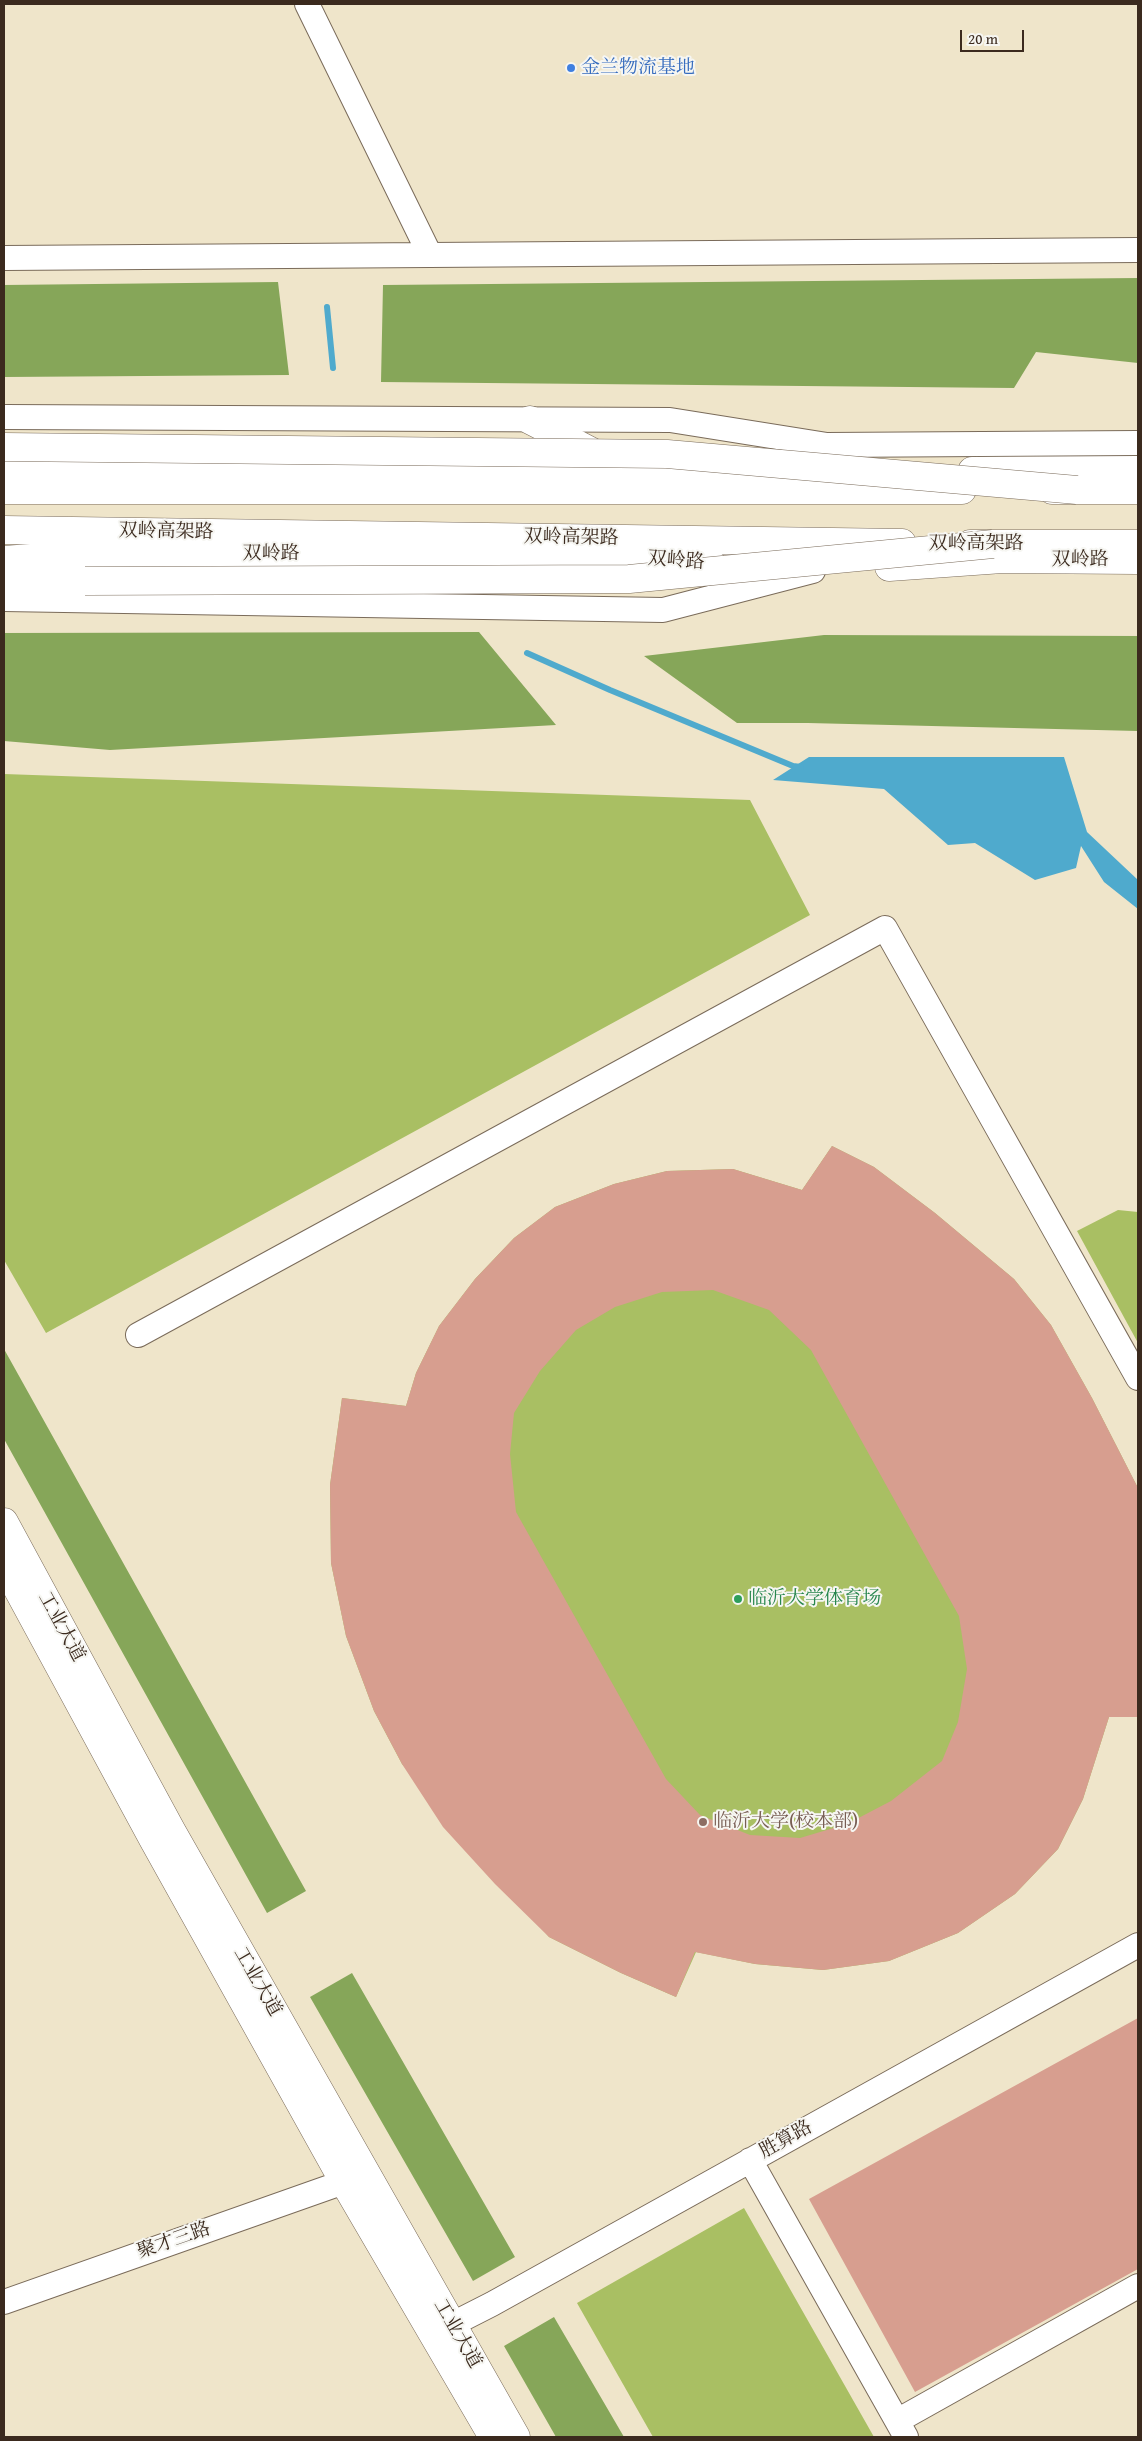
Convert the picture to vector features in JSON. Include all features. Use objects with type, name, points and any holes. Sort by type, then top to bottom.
[{"type":"main road","points":[[530,420],[632,472]]},
{"type":"main road","points":[[4,447],[667,454],[1077,490]]},
{"type":"main road","points":[[4,473],[1138,470]]},
{"type":"main road","points":[[4,490],[1138,490]]},
{"type":"main road","name":"双岭高架路","points":[[4,530],[993,544],[1138,544]]},
{"type":"main road","points":[[4,580],[629,579],[993,544]]},
{"type":"main road","name":"双岭路","points":[[4,560],[82,555],[569,553],[813,571],[1002,560],[1138,560]]},
{"type":"main road","name":"工业大道","points":[[4,1522],[442,2329],[492,2437]]},
{"type":"main road","name":"工业大道","points":[[4,1564],[344,2182],[516,2437]]},
{"type":"street","points":[[307,4],[430,255]]},
{"type":"street","points":[[4,258],[1138,250]]},
{"type":"street","points":[[4,417],[670,420],[828,445],[1138,443]]},
{"type":"street","points":[[4,599],[663,610],[813,571]]},
{"type":"street","points":[[138,1335],[885,928],[1138,1378]]},
{"type":"street","name":"胜算路","points":[[442,2329],[492,2304],[1138,1945]]},
{"type":"street","points":[[750,2160],[902,2429],[1138,2286]]},
{"type":"street","name":"聚才三路","points":[[4,2302],[344,2182]]},
{"type":"green space","points":[[1138,278],[1138,363],[1036,352],[1014,388],[381,382],[383,285]]},
{"type":"green space","points":[[278,282],[289,375],[4,377],[4,285]]},
{"type":"green space","points":[[479,632],[556,725],[110,750],[4,741],[4,633]]},
{"type":"green space","points":[[824,635],[1138,636],[1138,731],[737,723],[644,656]]},
{"type":"green space","points":[[4,774],[750,800],[810,915],[46,1333],[4,1260]]},
{"type":"green space","name":"临沂大学体育场","points":[[832,1146],[874,1167],[935,1213],[1014,1279],[1051,1325],[1092,1398],[1138,1488],[1138,1717],[1109,1717],[1083,1799],[1058,1849],[1015,1894],[958,1933],[889,1961],[823,1970],[755,1964],[696,1952],[676,1997],[621,1973],[549,1937],[402,1764],[374,1711],[346,1636],[331,1563],[330,1485],[342,1398],[406,1406],[416,1373],[439,1326],[475,1279],[514,1238],[555,1207],[614,1184],[667,1171],[733,1169],[802,1190]]},
{"type":"green space","points":[[1118,1210],[1138,1212],[1138,1343],[1077,1231]]},
{"type":"green space","points":[[4,1349],[306,1891],[267,1913],[4,1439]]},
{"type":"green space","points":[[352,1973],[515,2257],[473,2281],[310,1997]]},
{"type":"green space","points":[[744,2208],[874,2437],[653,2437],[577,2303]]},
{"type":"green space","points":[[554,2317],[624,2437],[556,2437],[504,2346]]},
{"type":"water","points":[[809,757],[1064,757],[1087,832],[1138,880],[1138,909],[1104,882],[1081,846],[1076,868],[1035,880],[975,843],[948,845],[884,789],[773,780]]},
{"type":"building","name":"临沂大学体育场","points":[[832,1146],[874,1167],[935,1213],[1014,1279],[1051,1325],[1092,1398],[1138,1488],[1138,1717],[1109,1717],[1083,1799],[1058,1849],[1015,1894],[958,1933],[889,1961],[823,1970],[755,1964],[695,1952],[676,1997],[621,1973],[549,1937],[495,1884],[443,1827],[402,1764],[374,1711],[346,1636],[331,1563],[330,1485],[342,1398],[406,1406],[416,1373],[439,1326],[475,1279],[514,1238],[555,1207],[614,1184],[667,1171],[733,1169],[802,1190]],"holes":[[[713,1290],[769,1310],[811,1350],[959,1616],[967,1669],[958,1722],[942,1761],[891,1801],[847,1824],[800,1838],[750,1835],[700,1815],[666,1779],[516,1512],[510,1454],[514,1413],[540,1371],[576,1330],[615,1307],[662,1292]]]},
{"type":"building","points":[[1138,2018],[1138,2269],[915,2392],[809,2199]]},
{"type":"waterway","points":[[327,307],[333,368]]},
{"type":"waterway","points":[[527,653],[610,690],[793,766],[801,767]]},
{"type":"place","name":"金兰物流基地","points":[[571,68]]},
{"type":"place","name":"临沂大学体育场","points":[[738,1599]]},
{"type":"place","name":"临沂大学(校本部)","points":[[703,1822]]}]
